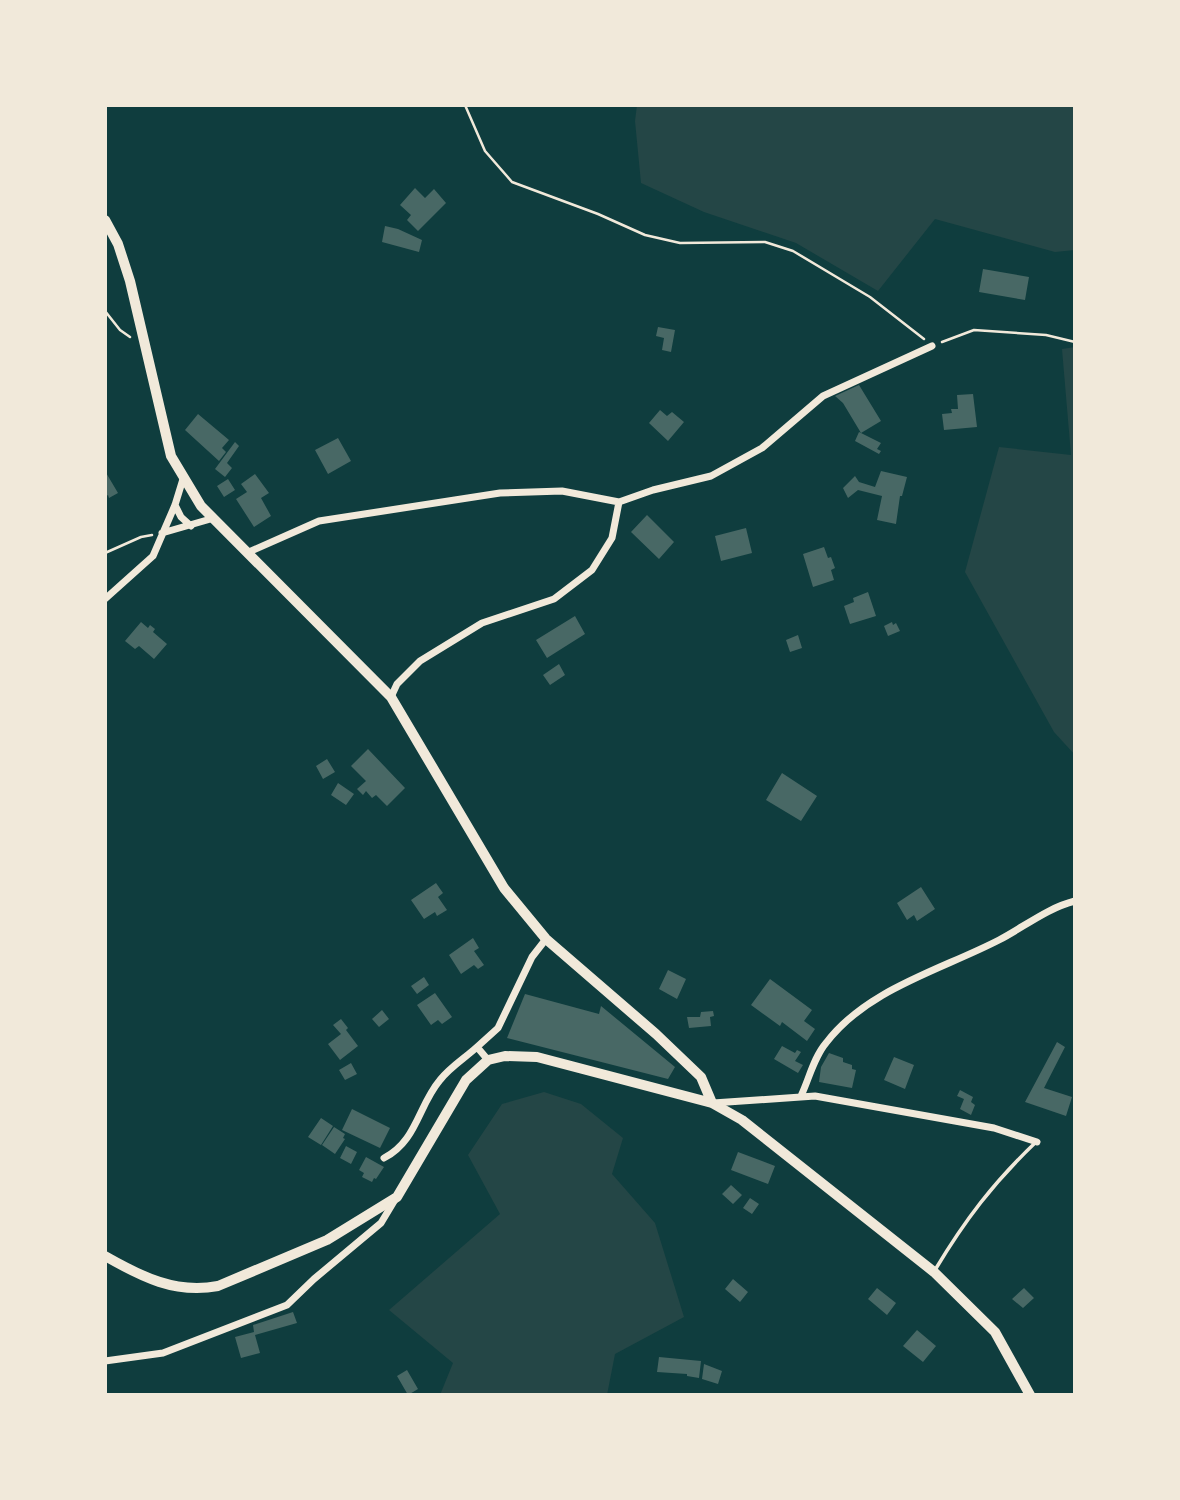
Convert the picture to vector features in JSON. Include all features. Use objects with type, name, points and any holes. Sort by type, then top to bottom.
[{"type":"street","points":[[105,220],[118,244],[130,281],[171,456],[201,506],[391,697],[503,888],[546,939],[656,1034],[701,1077],[712,1103]]},
{"type":"street","points":[[249,552],[319,521],[500,493],[562,491],[619,502],[653,490],[711,476],[762,448],[823,396],[932,345]]},
{"type":"street","points":[[105,599],[153,556],[183,479]]},
{"type":"street","points":[[391,697],[397,684],[420,661],[482,623],[554,599],[592,570],[612,538],[619,502]]},
{"type":"street","points":[[175,505],[181,517],[191,526]]},
{"type":"street","points":[[162,533],[214,519]]},
{"type":"street","points":[[801,1096],[822,1049],[855,1013],[889,992],[999,939],[1058,906],[1075,901]]},
{"type":"street","points":[[384,1157],[396,1151],[406,1141],[438,1081],[498,1028],[532,957],[546,939]]},
{"type":"street","points":[[477,1048],[488,1060]]},
{"type":"street","points":[[105,1361],[163,1353],[287,1305],[382,1223],[466,1080],[488,1060],[505,1056],[537,1057],[712,1103],[742,1121],[934,1272],[995,1332],[1030,1395]]},
{"type":"street","points":[[712,1103],[801,1096],[825,1097],[994,1128],[1037,1142]]},
{"type":"street","points":[[105,1256],[142,1277],[181,1288],[218,1286],[327,1240],[397,1197]]},
{"type":"lane","points":[[934,1272],[964,1222],[1005,1172],[1037,1142]]},
{"type":"path","points":[[465,105],[485,151],[512,182],[598,214],[645,235],[680,243],[765,242],[793,251],[870,297],[932,345],[974,330],[1046,335],[1075,342]]},
{"type":"path","points":[[105,311],[129,337],[144,340]]},
{"type":"path","points":[[105,553],[141,537],[162,533]]},
{"type":"shaded area","points":[[637,105],[1075,105],[1075,250],[1055,252],[935,219],[878,291],[796,243],[704,212],[641,183],[635,121]]},
{"type":"shaded area","points":[[1075,347],[1075,755],[1054,732],[965,572],[999,447],[1071,455],[1062,349]]},
{"type":"shaded area","points":[[544,1092],[581,1104],[623,1138],[612,1174],[655,1223],[684,1317],[615,1354],[607,1395],[440,1395],[453,1363],[389,1310],[500,1214],[468,1155],[502,1104]]},
{"type":"building","points":[[415,188],[425,198],[434,189],[446,203],[418,231],[407,220],[411,215],[400,205]]},
{"type":"building","points":[[385,226],[422,240],[419,252],[382,242]]},
{"type":"building","points":[[983,269],[1029,277],[1025,300],[979,292]]},
{"type":"building","points":[[658,327],[675,330],[671,352],[662,350],[664,338],[656,336]]},
{"type":"building","points":[[859,385],[881,421],[861,433],[843,403],[835,396]]},
{"type":"building","points":[[973,394],[977,427],[944,430],[942,414],[958,409],[957,395]]},
{"type":"building","points":[[660,410],[667,416],[672,412],[684,422],[668,441],[649,423]]},
{"type":"building","points":[[198,414],[229,440],[222,448],[226,452],[219,461],[185,430]]},
{"type":"building","points":[[859,432],[881,443],[877,449],[881,451],[879,454],[855,441]]},
{"type":"building","points":[[338,438],[351,461],[328,474],[315,450]]},
{"type":"building","points":[[235,442],[239,446],[227,463],[232,468],[225,477],[215,469]]},
{"type":"building","points":[[105,471],[118,493],[109,498],[108,495],[105,497]]},
{"type":"building","points":[[881,471],[907,477],[900,496],[896,524],[877,520],[882,496],[858,490],[848,498],[843,488],[855,476],[859,482],[875,487]]},
{"type":"building","points":[[255,474],[269,493],[261,498],[271,516],[254,527],[236,499],[247,492],[241,484]]},
{"type":"building","points":[[228,479],[235,490],[224,497],[217,486]]},
{"type":"building","points":[[647,515],[674,542],[659,559],[631,532]]},
{"type":"building","points":[[746,528],[752,553],[721,561],[715,536]]},
{"type":"building","points":[[824,547],[835,568],[831,570],[834,580],[813,587],[803,554]]},
{"type":"building","points":[[868,592],[876,616],[850,624],[844,606],[854,602],[853,598]]},
{"type":"building","points":[[575,616],[585,634],[547,658],[536,640]]},
{"type":"building","points":[[141,622],[148,628],[150,625],[155,629],[153,632],[167,644],[154,659],[139,646],[135,649],[125,641]]},
{"type":"building","points":[[892,622],[893,625],[896,623],[900,631],[888,636],[884,626]]},
{"type":"building","points":[[798,635],[802,648],[790,652],[786,640]]},
{"type":"building","points":[[559,664],[565,675],[550,685],[543,675]]},
{"type":"building","points":[[368,749],[405,788],[387,806],[376,795],[372,798],[366,791],[363,795],[357,789],[366,781],[351,766]]},
{"type":"building","points":[[327,759],[335,772],[323,779],[316,766]]},
{"type":"building","points":[[782,773],[817,796],[801,821],[766,800]]},
{"type":"building","points":[[338,783],[354,794],[346,805],[331,795]]},
{"type":"building","points":[[436,883],[443,893],[438,897],[447,910],[437,916],[435,912],[424,919],[411,900]]},
{"type":"building","points":[[921,887],[935,909],[917,921],[914,915],[907,920],[897,903]]},
{"type":"building","points":[[473,938],[479,948],[474,951],[484,965],[478,969],[474,965],[461,974],[449,955]]},
{"type":"building","points":[[668,970],[686,979],[677,999],[659,989]]},
{"type":"building","points":[[424,977],[429,985],[417,994],[411,986]]},
{"type":"building","points":[[770,979],[812,1010],[804,1021],[815,1029],[807,1041],[782,1022],[780,1026],[751,1005]]},
{"type":"building","points":[[435,993],[452,1017],[442,1024],[438,1020],[431,1025],[417,1005]]},
{"type":"building","points":[[525,994],[599,1014],[601,1006],[675,1067],[668,1079],[507,1038]]},
{"type":"building","points":[[382,1010],[389,1019],[379,1027],[372,1019]]},
{"type":"building","points":[[713,1011],[714,1016],[710,1017],[711,1026],[689,1028],[687,1017],[700,1017],[701,1012]]},
{"type":"building","points":[[341,1019],[358,1046],[340,1060],[328,1044],[341,1034],[333,1025]]},
{"type":"building","points":[[1057,1042],[1065,1047],[1044,1088],[1072,1097],[1066,1116],[1025,1102]]},
{"type":"building","points":[[782,1046],[795,1053],[797,1050],[801,1052],[795,1061],[803,1065],[798,1073],[774,1059]]},
{"type":"building","points":[[829,1053],[843,1058],[843,1062],[852,1065],[852,1069],[856,1070],[852,1088],[819,1082],[821,1067]]},
{"type":"building","points":[[894,1057],[914,1065],[905,1089],[884,1080]]},
{"type":"building","points":[[351,1063],[357,1074],[345,1080],[339,1070]]},
{"type":"building","points":[[960,1090],[973,1097],[971,1102],[975,1105],[971,1115],[960,1109],[964,1099],[957,1096]]},
{"type":"building","points":[[352,1109],[390,1128],[380,1148],[342,1130]]},
{"type":"building","points":[[321,1118],[333,1126],[321,1145],[308,1137]]},
{"type":"building","points":[[334,1127],[345,1134],[345,1139],[335,1154],[322,1145]]},
{"type":"building","points":[[346,1146],[357,1152],[351,1164],[340,1158]]},
{"type":"building","points":[[738,1152],[775,1166],[768,1184],[731,1170]]},
{"type":"building","points":[[366,1157],[384,1167],[372,1182],[362,1177],[364,1173],[359,1170]]},
{"type":"building","points":[[731,1185],[742,1195],[733,1204],[722,1194]]},
{"type":"building","points":[[750,1198],[759,1204],[752,1214],[743,1208]]},
{"type":"building","points":[[733,1279],[748,1292],[740,1302],[725,1289]]},
{"type":"building","points":[[877,1288],[896,1303],[887,1315],[868,1299]]},
{"type":"building","points":[[1024,1288],[1034,1298],[1023,1308],[1012,1299]]},
{"type":"building","points":[[293,1312],[297,1323],[255,1335],[260,1353],[241,1358],[235,1337],[254,1332],[253,1325]]},
{"type":"building","points":[[917,1330],[936,1346],[923,1362],[903,1346]]},
{"type":"building","points":[[659,1357],[701,1361],[699,1378],[687,1374],[657,1372]]},
{"type":"building","points":[[704,1364],[722,1371],[718,1384],[702,1379]]},
{"type":"building","points":[[407,1370],[418,1389],[408,1395],[397,1376]]}]
